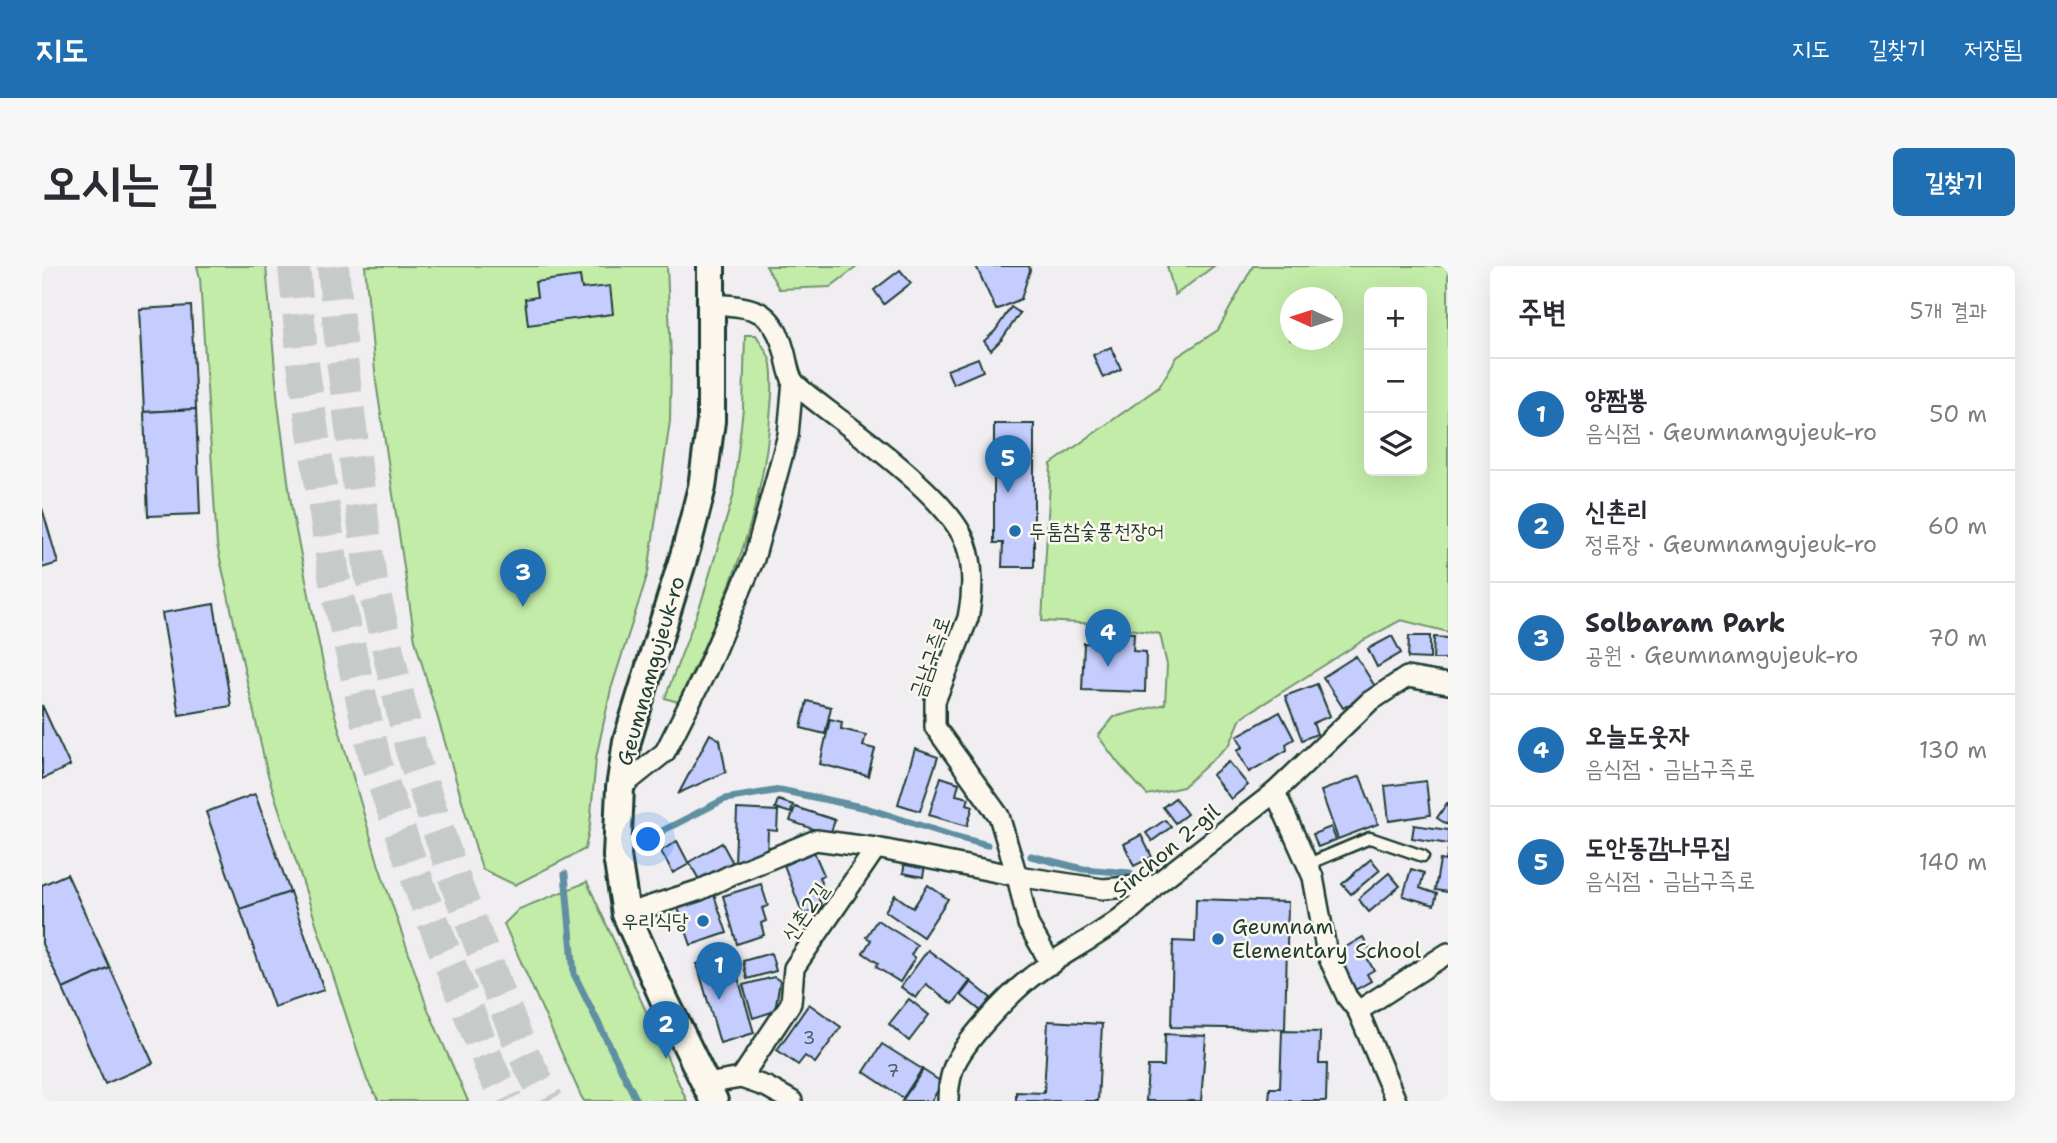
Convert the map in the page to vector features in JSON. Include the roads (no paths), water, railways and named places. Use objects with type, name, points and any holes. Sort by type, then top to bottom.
[{"type":"main road","name":"Geumnamgujeuk-ro","points":[[710,1093],[626,914],[617,856],[620,788],[627,741],[687,546],[702,488],[711,421],[711,266]]},
{"type":"street","points":[[620,788],[665,752],[717,646],[754,559],[788,435],[793,381],[781,337],[763,313],[749,307],[712,304]]},
{"type":"street","name":"금남구즉로","points":[[793,381],[880,450],[930,494],[966,542],[971,604],[935,701],[935,727],[999,816],[1028,923],[1051,964]]},
{"type":"street","name":"Sinchon 2-gil","points":[[948,1101],[954,1068],[973,1038],[1000,1007],[1030,979],[1140,905],[1156,885],[1275,792],[1368,702],[1406,677],[1448,684]]},
{"type":"street","points":[[1275,792],[1313,877],[1327,954],[1347,997],[1358,1011],[1396,1101]]},
{"type":"street","points":[[626,914],[700,890],[816,841],[876,848],[1017,876],[1103,888],[1156,885]]},
{"type":"street","name":"신촌2길","points":[[741,1078],[791,1003],[794,968],[876,848]]},
{"type":"street","points":[[1358,1011],[1448,953]]},
{"type":"street","points":[[710,1093],[741,1078],[767,1087],[792,1101]]},
{"type":"lane","points":[[1308,864],[1370,838],[1423,856]]},
{"type":"waterway","points":[[660,832],[725,799],[780,790],[866,808],[987,845]]},
{"type":"waterway","points":[[1031,856],[1083,869],[1130,873]]},
{"type":"waterway","points":[[565,874],[574,974],[637,1101]]},
{"type":"tunnel","points":[[294,266],[303,364],[335,582],[376,763],[423,896],[493,1073],[507,1101]]},
{"type":"tunnel","points":[[333,266],[342,360],[370,573],[411,750],[458,889],[523,1053],[548,1101]]},
{"type":"place","name":"도안동감나무집","points":[[1008,493]]},
{"type":"place","name":"두툼참숯풍천장어","points":[[1015,531]]},
{"type":"place","name":"Solbaram Park","points":[[523,607]]},
{"type":"place","name":"오늘도웃자","points":[[1108,667]]},
{"type":"place","name":"우리식당","points":[[703,921]]},
{"type":"place","name":"Geumnam Elementary School","points":[[1218,939]]},
{"type":"place","name":"양짬뽕","points":[[719,1000]]},
{"type":"place","name":"신촌리","points":[[666,1059]]}]
